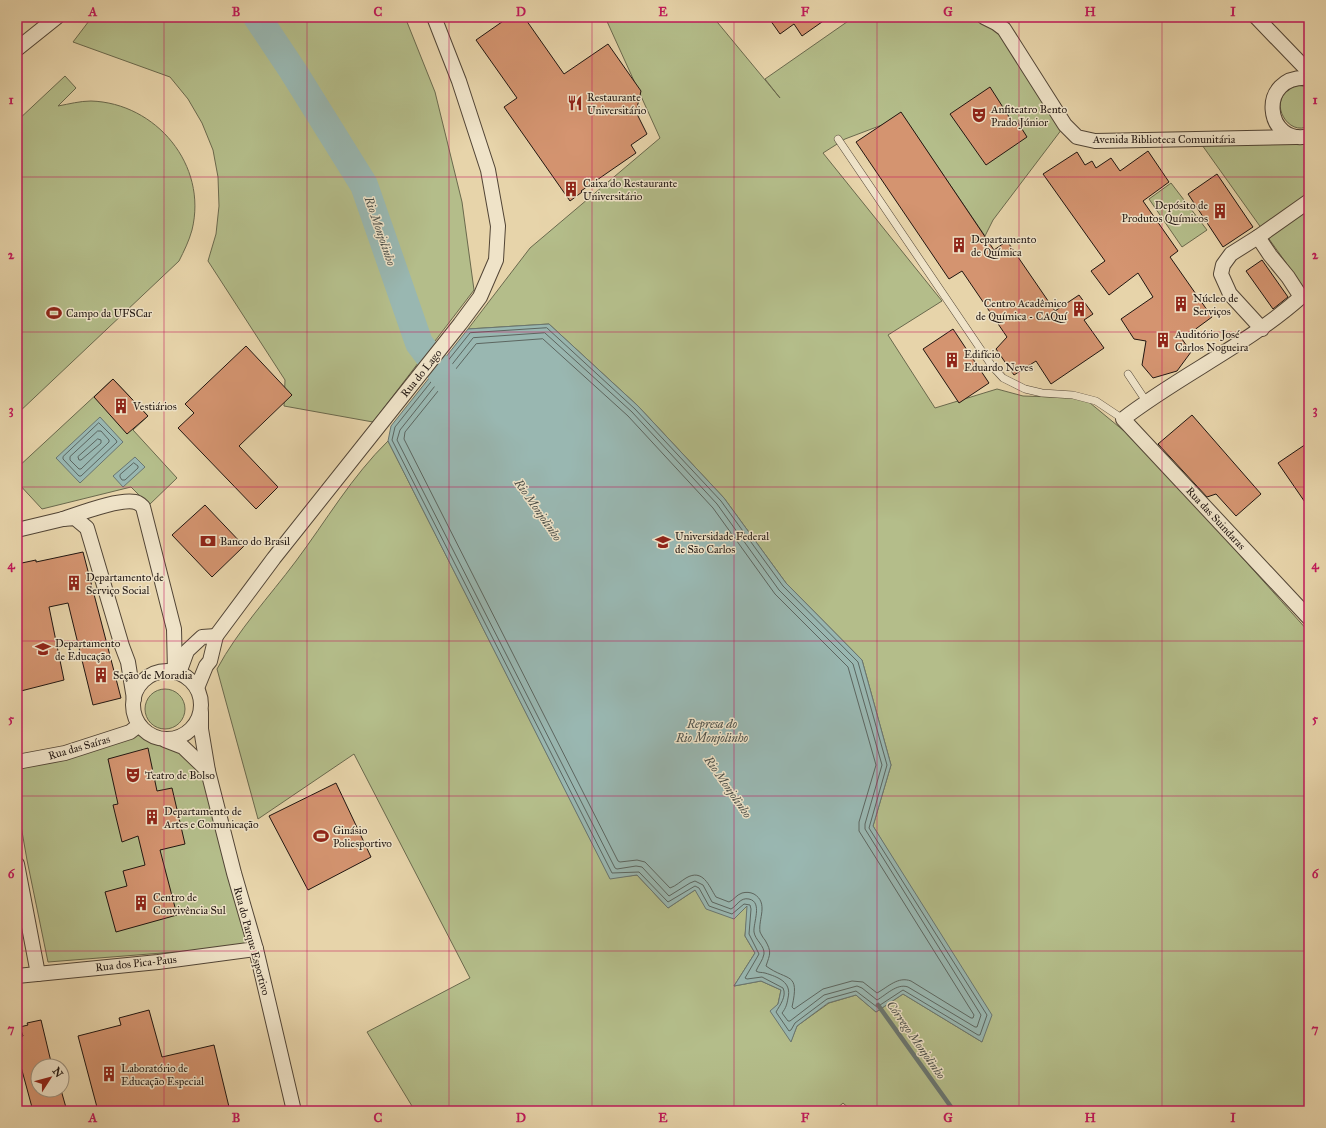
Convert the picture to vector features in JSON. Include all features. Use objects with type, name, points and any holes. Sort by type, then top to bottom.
[{"type":"street","points":[[17,49],[57,17]]},
{"type":"street","name":"Rua do Lago","points":[[197,688],[206,666],[210,661],[216,636],[274,558],[460,324],[480,297],[496,260],[498,226],[488,170],[459,82],[434,17]]},
{"type":"street","points":[[1256,17],[1309,72]]},
{"type":"street","name":"Avenida Biblioteca Comunitária","points":[[991,19],[1004,29],[1065,125],[1077,137],[1095,141],[1303,137]]},
{"type":"street","points":[[1303,137],[1288,134],[1280,128],[1274,120],[1272,101],[1276,92],[1290,79],[1299,77],[1309,78]]},
{"type":"street","points":[[1262,329],[1230,294],[1221,274],[1223,265],[1231,254],[1309,201]]},
{"type":"street","points":[[1123,419],[1146,402],[1262,329],[1301,297],[1288,276],[1270,255],[1258,237]]},
{"type":"street","name":"Rua das Suindaras","points":[[1123,419],[1309,618]]},
{"type":"street","points":[[17,530],[63,519],[114,503],[131,501],[138,502],[143,506],[174,629],[177,672]]},
{"type":"street","points":[[63,519],[75,518],[87,528],[128,662],[134,699]]},
{"type":"street","points":[[177,672],[187,651],[202,637],[216,636]]},
{"type":"street","points":[[164,740],[184,736],[198,721],[201,712],[202,702],[197,688],[189,678],[177,672],[157,672],[148,676],[142,682],[136,690],[134,699],[133,708],[135,716],[139,725],[146,732],[154,737],[183,747],[208,772]]},
{"type":"street","name":"Rua do Parque Esportivo","points":[[201,712],[201,729],[208,772],[234,873],[256,949],[294,1111]]},
{"type":"street","name":"Rua das Saíras","points":[[17,762],[65,753],[130,732],[139,725]]},
{"type":"street","points":[[17,864],[38,974]]},
{"type":"street","name":"Rua dos Pica-Paus","points":[[17,976],[158,962],[256,949]]},
{"type":"lane","points":[[838,139],[992,366],[1003,378],[1025,389],[1036,392],[1073,395],[1096,401],[1123,419]]},
{"type":"lane","points":[[1128,374],[1146,402]]},
{"type":"green space","points":[[92,17],[405,17],[435,92],[462,202],[474,290],[373,422],[284,406],[285,380],[208,261],[216,234],[219,206],[218,177],[213,150],[202,123],[188,99],[170,77],[73,42]]},
{"type":"green space","points":[[605,17],[713,17],[780,98],[765,79],[854,17],[984,17],[996,23],[1065,125],[993,220],[985,236],[901,113],[882,125],[845,139],[823,153],[942,301],[888,335],[935,408],[997,389],[1023,396],[1084,398],[1141,445],[1309,632],[1309,1111],[852,1111],[843,1103],[834,1111],[804,1111],[797,1109],[795,1111],[415,1111],[367,1032],[470,978],[354,754],[258,819],[217,669],[244,627],[296,561],[351,484],[388,441],[610,878],[637,875],[668,908],[695,890],[748,906],[745,936],[755,953],[734,986],[761,981],[781,990],[778,1004],[771,1011],[791,1041],[797,1026],[829,1003],[856,995],[876,1012],[903,994],[982,1042],[907,882],[873,826],[891,765],[862,660],[786,583],[724,498],[638,406],[549,324],[468,329],[530,248],[660,138]]},
{"type":"green space","points":[[65,76],[76,88],[58,106],[91,101],[115,104],[136,113],[156,126],[172,142],[184,161],[192,183],[195,206],[192,230],[179,261],[17,414],[17,121]]},
{"type":"green space","points":[[1296,85],[1309,87],[1309,126],[1301,128],[1294,127],[1288,123],[1281,110],[1280,103],[1283,96],[1289,89]]},
{"type":"green space","points":[[1309,143],[1309,295],[1202,145]]},
{"type":"green space","points":[[1171,183],[1207,230],[1182,247],[1149,199]]},
{"type":"green space","points":[[113,379],[148,416],[133,430],[177,478],[149,505],[131,487],[42,509],[17,482],[17,468]]},
{"type":"green space","points":[[169,689],[176,692],[182,698],[185,709],[184,717],[176,726],[169,729],[161,729],[154,726],[146,717],[145,705],[148,698],[157,690]]},
{"type":"green space","points":[[152,733],[157,736],[166,737],[203,767],[251,946],[48,962],[17,803],[17,768],[130,736]]},
{"type":"water","name":"Represa do Rio Monjolinho","points":[[549,324],[638,406],[724,498],[786,583],[862,660],[891,765],[873,826],[992,1015],[982,1042],[903,994],[876,1012],[856,995],[828,1003],[797,1026],[791,1042],[770,1011],[778,1004],[781,990],[761,981],[734,986],[755,953],[745,936],[747,906],[734,919],[706,909],[695,890],[668,908],[637,875],[610,879],[388,441],[391,426],[468,329]]},
{"type":"water","points":[[100,417],[123,442],[80,483],[56,458]]},
{"type":"water","points":[[135,457],[145,467],[123,487],[113,476]]},
{"type":"building","name":"Restaurante Universitário","points":[[509,17],[524,17],[564,74],[608,44],[641,91],[636,112],[647,134],[631,145],[636,153],[581,191],[582,192],[570,201],[504,107],[517,98],[476,40]]},
{"type":"building","points":[[768,17],[829,17],[802,36],[794,24],[780,34]]},
{"type":"building","points":[[990,87],[1013,123],[1017,121],[1027,137],[986,165],[950,114]]},
{"type":"building","name":"Departamento de Química","points":[[901,112],[994,250],[1007,241],[1055,311],[1079,295],[1093,314],[1084,320],[1104,348],[1051,384],[1036,361],[1014,375],[996,349],[1007,337],[962,271],[949,279],[856,142]]},
{"type":"building","points":[[1148,151],[1169,182],[1143,201],[1178,251],[1170,257],[1212,317],[1182,339],[1191,352],[1177,371],[1153,378],[1142,365],[1146,341],[1134,339],[1121,319],[1153,297],[1138,273],[1109,295],[1091,271],[1105,261],[1043,174],[1077,152],[1085,165],[1092,161],[1096,168],[1111,158],[1120,171]]},
{"type":"building","name":"Depósito de Produtos Químicos","points":[[1217,174],[1253,227],[1223,247],[1188,194]]},
{"type":"building","points":[[1262,260],[1288,297],[1273,309],[1246,271]]},
{"type":"building","name":"Edifício Eduardo Neves","points":[[953,329],[989,383],[959,403],[923,349]]},
{"type":"building","points":[[246,346],[292,395],[239,446],[278,487],[256,509],[178,428],[194,413],[185,404]]},
{"type":"building","name":"Vestiários","points":[[113,379],[148,416],[127,434],[94,397]]},
{"type":"building","points":[[1192,415],[1261,494],[1236,516],[1216,494],[1207,497],[1158,444]]},
{"type":"building","points":[[1309,442],[1309,508],[1278,463]]},
{"type":"building","name":"Banco do Brasil","points":[[205,505],[244,546],[212,577],[172,535]]},
{"type":"building","points":[[83,552],[121,698],[93,705],[68,603],[49,607],[64,680],[17,692],[17,564],[36,560],[36,562]]},
{"type":"building","points":[[148,748],[157,791],[172,788],[185,844],[160,850],[177,915],[116,932],[105,892],[127,886],[123,871],[145,865],[138,836],[122,842],[113,805],[118,804],[108,759]]},
{"type":"building","name":"Ginásio Poliesportivo","points":[[336,783],[371,857],[308,890],[269,816]]},
{"type":"building","points":[[149,1010],[162,1057],[214,1045],[230,1111],[98,1111],[78,1036],[121,1025],[119,1018]]},
{"type":"building","points":[[41,1020],[50,1058],[30,1058],[30,1098],[63,1098],[67,1111],[33,1111],[17,1052],[17,1038],[23,1036],[20,1027],[28,1025],[27,1023]]},
{"type":"waterway","name":"Rio Monjolinho","points":[[257,17],[293,71],[364,185],[419,343],[460,397]]},
{"type":"waterway","name":"Córrego Monjolinho","points":[[878,1005],[954,1111]]},
{"type":"place","name":"Restaurante Universitário","points":[[575,103]]},
{"type":"place","name":"Anfiteatro Bento Prado Júnior","points":[[979,115]]},
{"type":"place","name":"Caixa do Restaurante Universitário","points":[[571,189]]},
{"type":"place","name":"Depósito de Produtos Químicos","points":[[1220,211]]},
{"type":"place","name":"Departamento de Química","points":[[959,245]]},
{"type":"place","name":"Núcleo de Serviços","points":[[1181,304]]},
{"type":"place","name":"Centro Acadêmico de Química - CAQuí","points":[[1079,309]]},
{"type":"place","name":"Campo da UFSCar","points":[[54,313]]},
{"type":"place","name":"Auditório José Carlos Nogueira","points":[[1163,340]]},
{"type":"place","name":"Edifício Eduardo Neves","points":[[952,360]]},
{"type":"place","name":"Vestiários","points":[[121,406]]},
{"type":"place","name":"Banco do Brasil","points":[[208,541]]},
{"type":"place","name":"Universidade Federal de São Carlos","points":[[663,542]]},
{"type":"place","name":"Departamento de Serviço Social","points":[[74,583]]},
{"type":"place","name":"Departamento de Educação","points":[[43,649]]},
{"type":"place","name":"Seção de Moradia","points":[[101,675]]},
{"type":"place","name":"Teatro de Bolso","points":[[133,775]]},
{"type":"place","name":"Departamento de Artes e Comunicação","points":[[152,817]]},
{"type":"place","name":"Ginásio Poliesportivo","points":[[321,836]]},
{"type":"place","name":"Centro de Convivência Sul","points":[[141,903]]},
{"type":"place","name":"Laboratório de Educação Especial","points":[[109,1074]]}]
